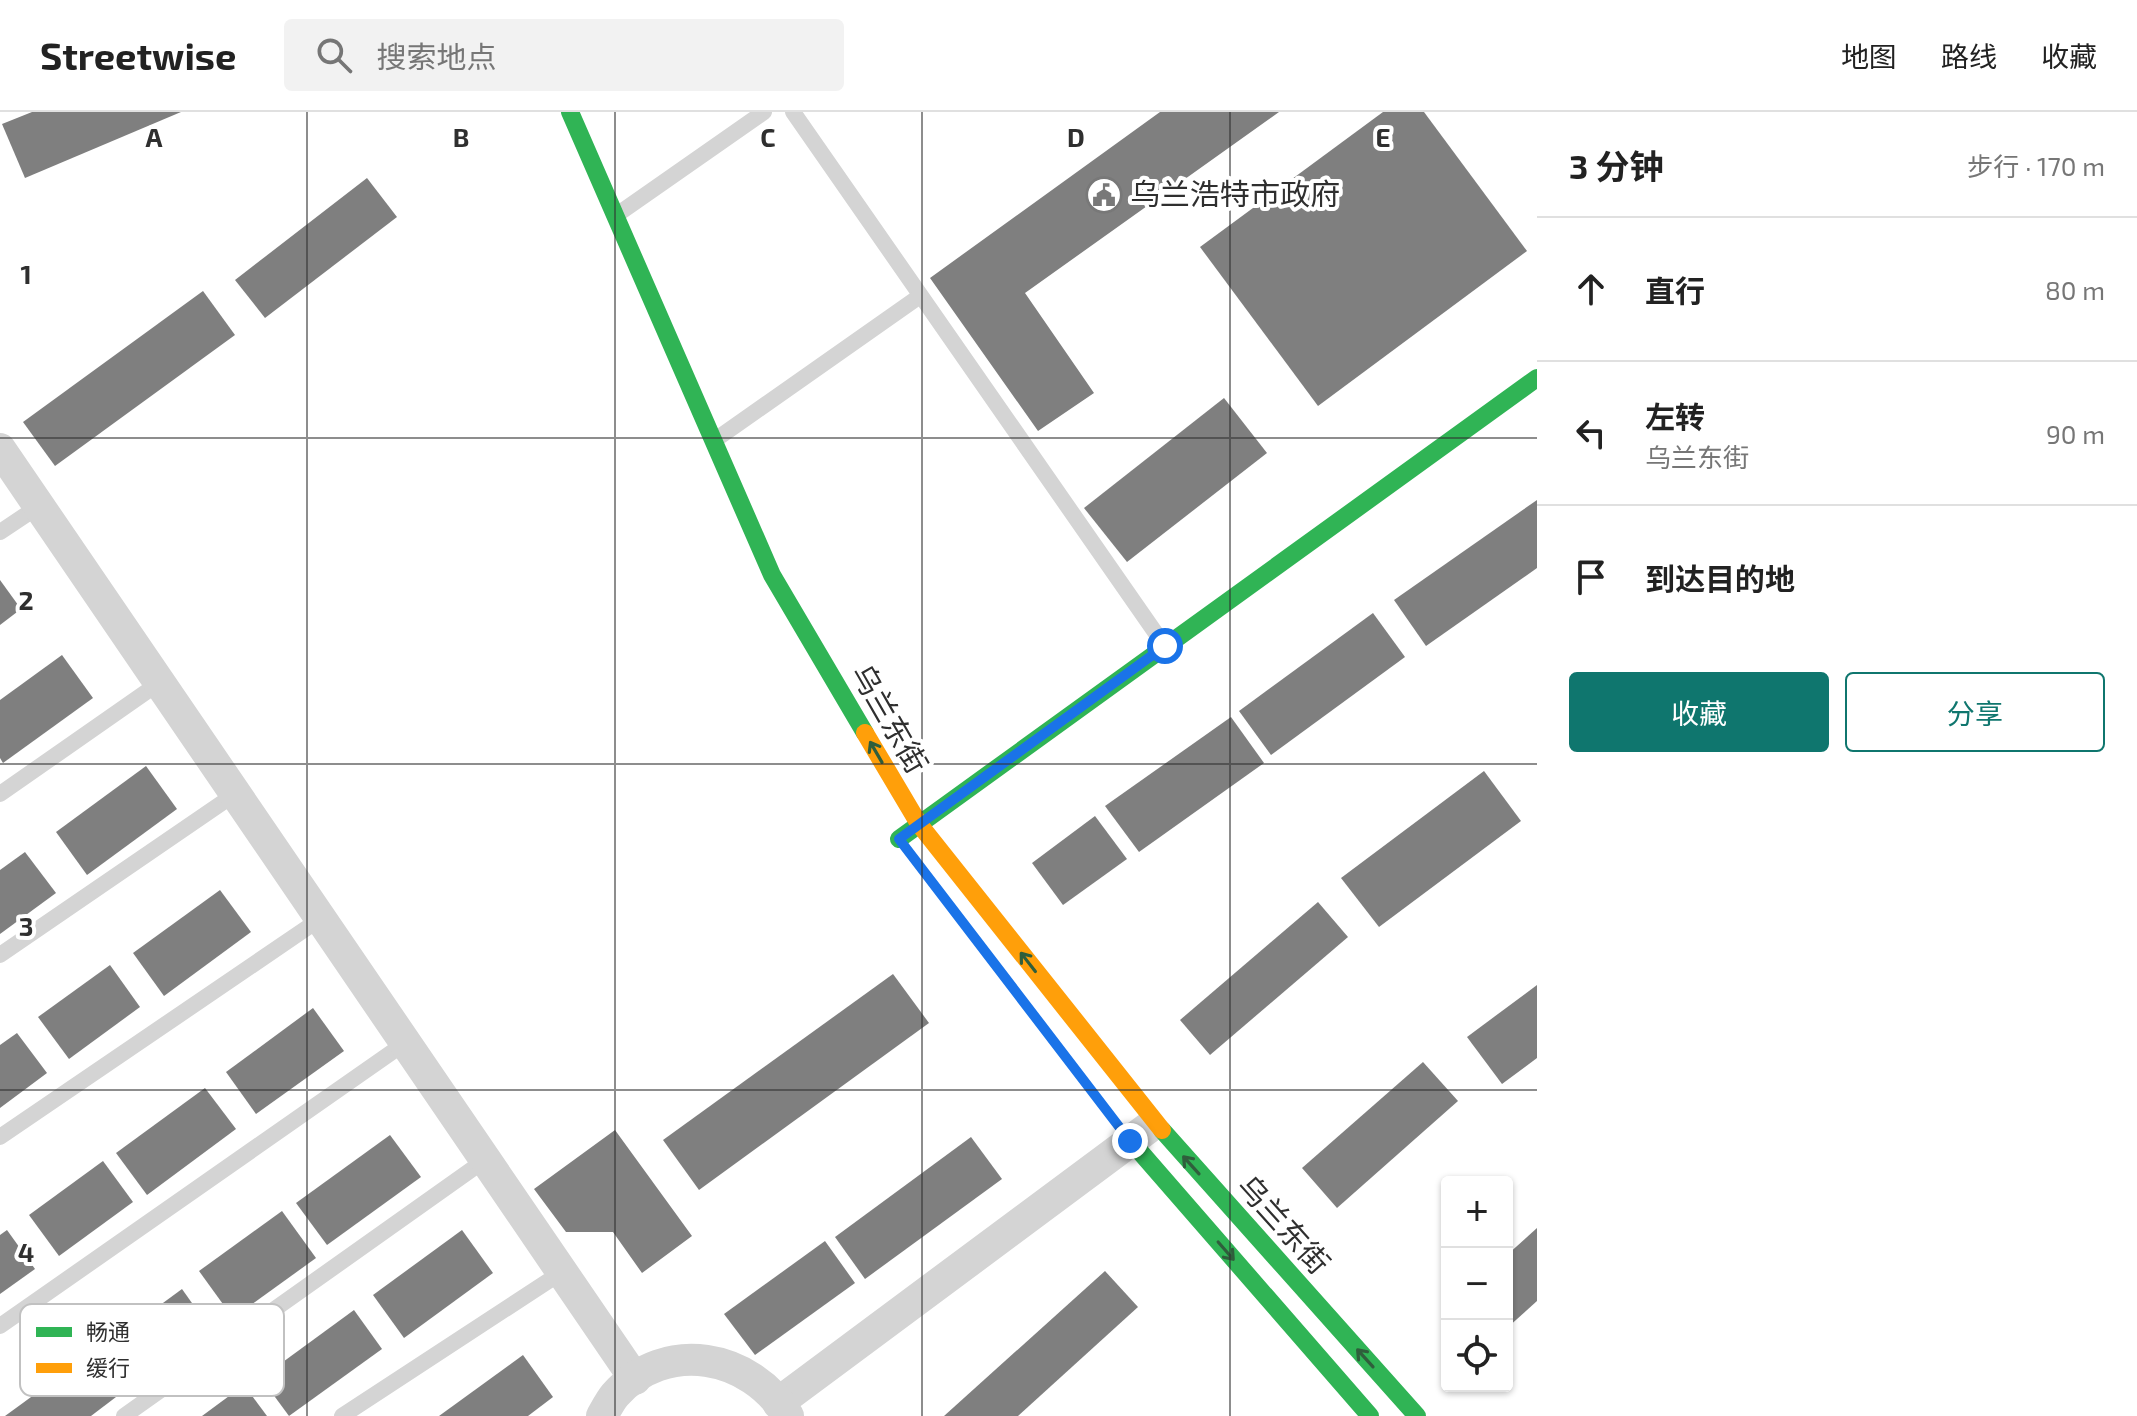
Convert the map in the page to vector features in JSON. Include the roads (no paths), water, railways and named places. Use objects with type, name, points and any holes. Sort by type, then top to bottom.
[{"type":"main road","name":"乌兰东街","points":[[570,112],[772,575],[919,824],[1135,1131],[1370,1416]]},
{"type":"main road","points":[[900,839],[1537,378]]},
{"type":"main road","name":"乌兰东街","points":[[1135,1131],[1417,1416]]},
{"type":"street","points":[[0,449],[635,1379]]},
{"type":"street","points":[[602,1416],[615,1394],[644,1372],[675,1361],[708,1360],[740,1369],[767,1388],[783,1409],[1135,1131]]},
{"type":"lane","points":[[615,216],[764,112]]},
{"type":"lane","points":[[793,112],[1165,646]]},
{"type":"lane","points":[[714,440],[920,296]]},
{"type":"lane","points":[[0,532],[39,506]]},
{"type":"lane","points":[[0,794],[159,683]]},
{"type":"lane","points":[[0,955],[235,794]]},
{"type":"lane","points":[[0,1137],[320,919]]},
{"type":"lane","points":[[31,1304],[405,1043]]},
{"type":"lane","points":[[282,1304],[485,1160]]},
{"type":"lane","points":[[342,1416],[562,1272]]},
{"type":"lane","points":[[0,1326],[20,1312]]},
{"type":"lane","points":[[124,1416],[152,1396]]},
{"type":"place","name":"乌兰浩特市政府","points":[[1104,195]]}]
